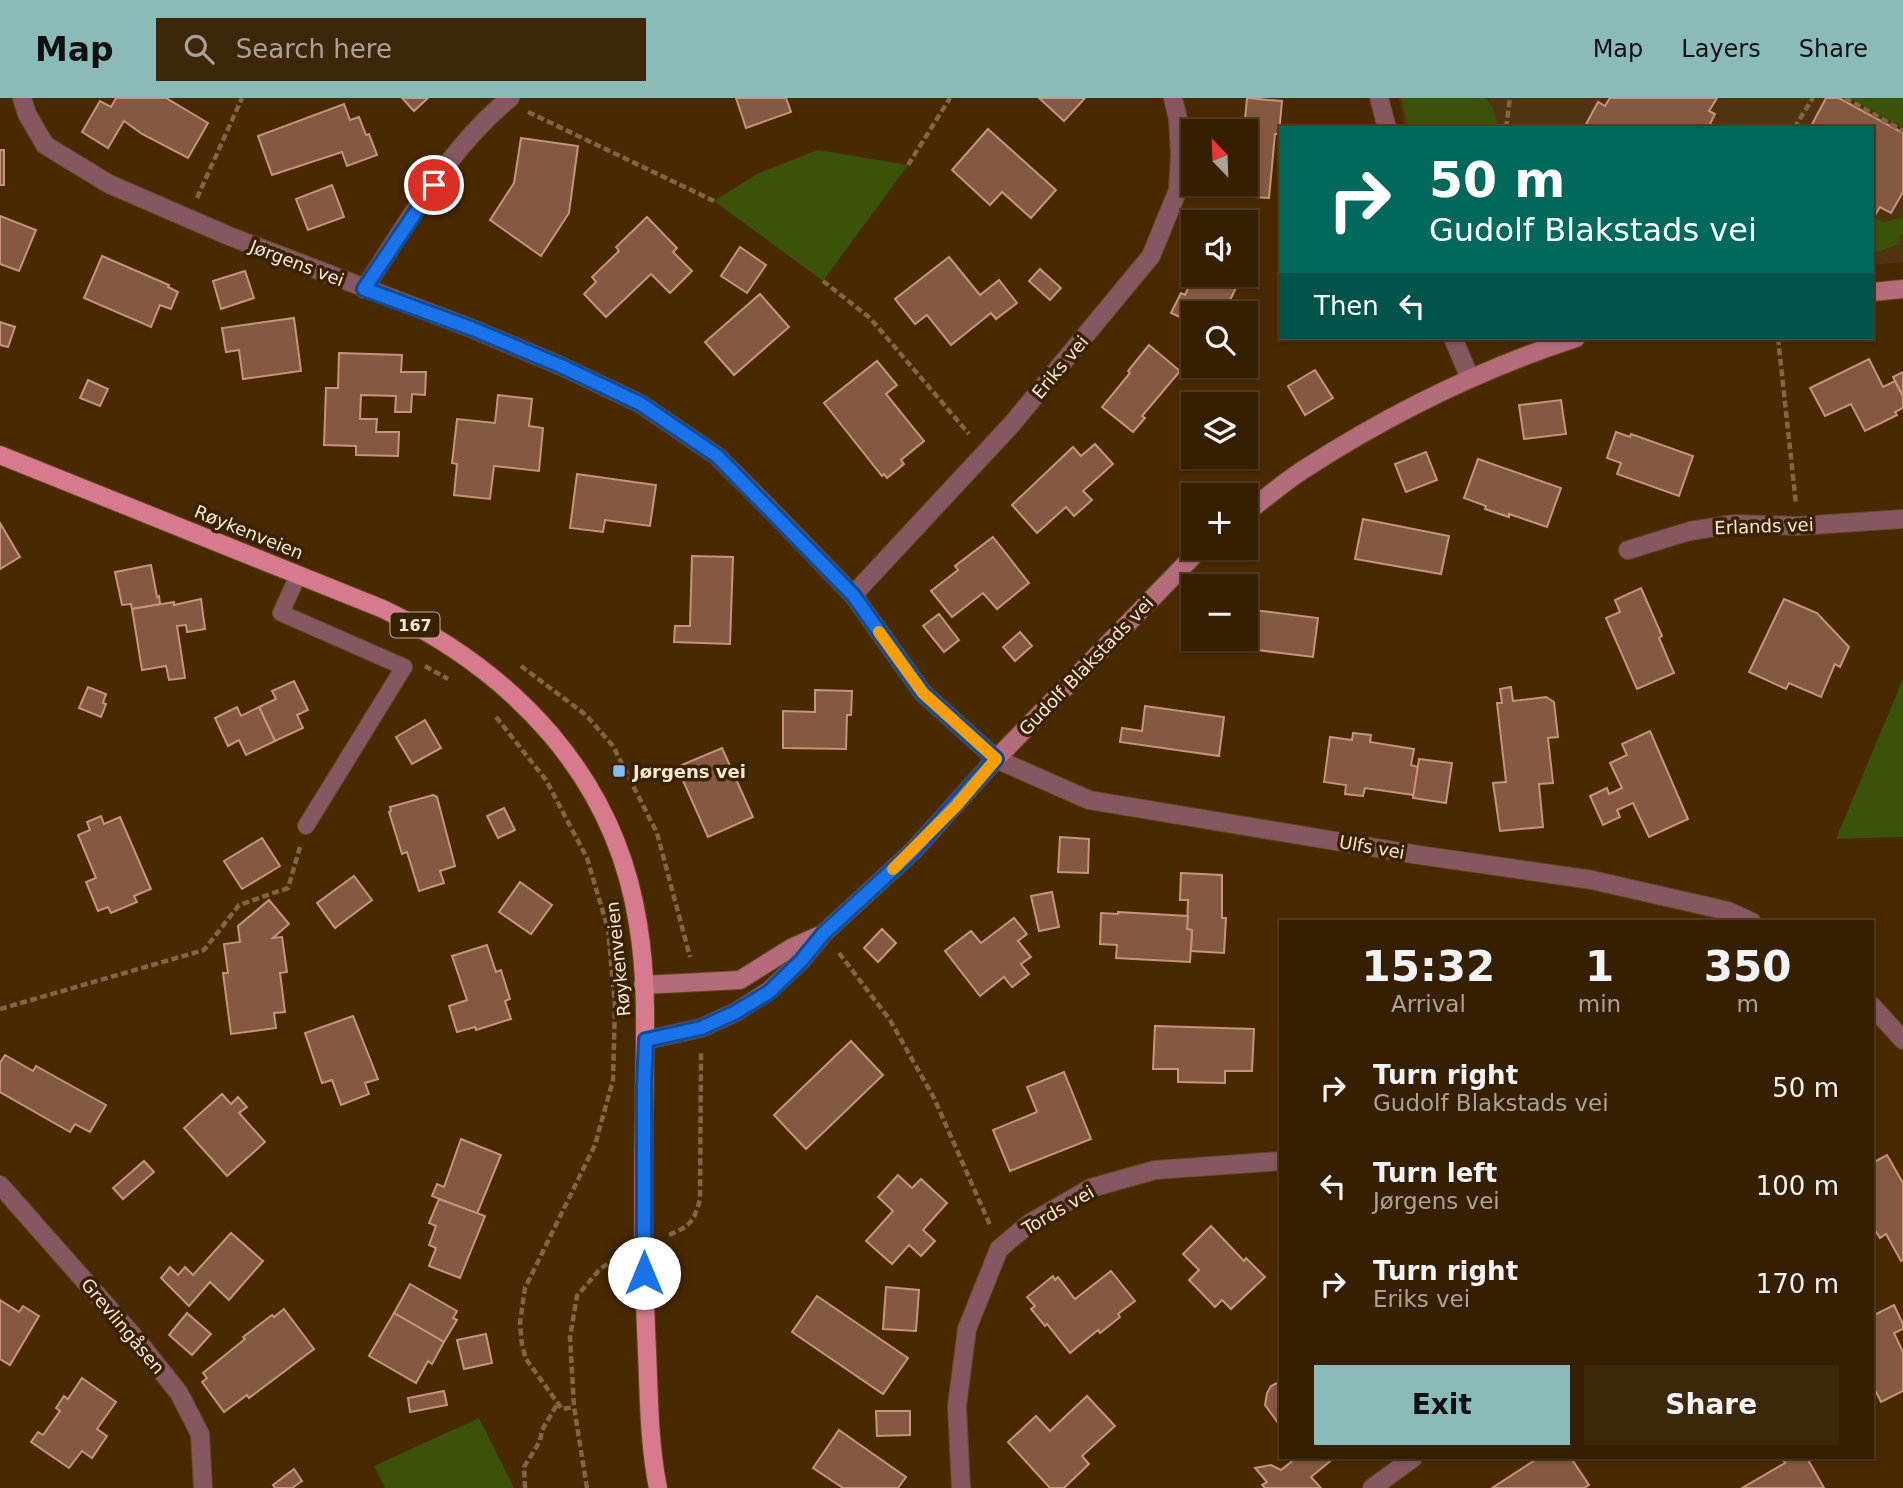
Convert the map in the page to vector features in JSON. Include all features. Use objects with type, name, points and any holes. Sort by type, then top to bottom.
[{"type":"main road","name":"Røykenveien","points":[[0,455],[393,614],[450,646],[504,687],[531,713],[563,749],[598,802],[631,884],[639,927],[646,1040],[643,1122],[644,1300],[651,1429],[658,1488]]},
{"type":"street","name":"Jørgens vei","points":[[22,98],[27,114],[45,145],[108,184],[229,236],[486,334],[641,404],[717,456],[853,595],[923,693],[996,759]]},
{"type":"street","name":"Eriks vei","points":[[853,595],[1021,414],[1151,256],[1178,190],[1180,155],[1178,119],[1173,98]]},
{"type":"street","points":[[1379,98],[1386,126]]},
{"type":"street","points":[[364,289],[447,164],[490,114],[508,100]]},
{"type":"street","points":[[1874,292],[1903,289]]},
{"type":"street","points":[[1454,340],[1470,379]]},
{"type":"street","points":[[1258,504],[1304,469],[1387,420],[1529,353],[1570,340]]},
{"type":"street","name":"Erlands vei","points":[[1628,550],[1690,531],[1735,524],[1798,526],[1903,519]]},
{"type":"street","name":"Gudolf Blakstads vei","points":[[646,1040],[701,1028],[736,1012],[769,992],[801,961],[824,933],[913,851],[996,759],[1189,560]]},
{"type":"street","name":"Ulfs vei","points":[[996,759],[1089,800],[1419,855],[1592,880],[1728,911],[1748,920]]},
{"type":"street","name":"Gudolf Blakstads vei","points":[[643,985],[740,980],[791,948],[824,933]]},
{"type":"street","points":[[1874,1008],[1903,1040]]},
{"type":"street","name":"Tords vei","points":[[961,1488],[957,1406],[967,1329],[999,1249],[1030,1223],[1091,1188],[1155,1170],[1279,1161]]},
{"type":"street","name":"Grevlingåsen","points":[[0,1185],[136,1339],[179,1393],[200,1434],[204,1488]]},
{"type":"street","points":[[1372,1488],[1412,1459]]},
{"type":"lane","points":[[298,575],[281,613],[404,667],[306,826]]},
{"type":"path","points":[[188,218],[242,98]]},
{"type":"path","points":[[908,165],[950,98]]},
{"type":"path","points":[[1506,126],[1510,98]]},
{"type":"path","points":[[1795,126],[1813,98]]},
{"type":"path","points":[[1845,98],[1903,131]]},
{"type":"path","points":[[508,100],[714,201]]},
{"type":"path","points":[[823,281],[870,318],[985,453]]},
{"type":"path","points":[[1778,340],[1798,526]]},
{"type":"path","points":[[512,659],[586,715],[613,746],[657,833],[696,982]]},
{"type":"path","points":[[404,667],[423,665],[450,681]]},
{"type":"path","points":[[488,710],[547,780],[587,858],[608,929],[615,1006],[613,1080],[595,1145],[525,1288],[520,1323],[526,1359],[562,1409],[574,1407]]},
{"type":"path","points":[[0,1009],[204,950],[239,905],[288,888],[306,826]]},
{"type":"path","points":[[835,948],[891,1020],[934,1098],[999,1249]]},
{"type":"path","points":[[665,1237],[687,1227],[695,1217],[700,1199],[701,1028]]},
{"type":"path","points":[[587,1488],[574,1407],[570,1337],[577,1296],[600,1269],[626,1252]]},
{"type":"path","points":[[525,1488],[524,1467],[558,1403]]},
{"type":"shaded area","points":[[1399,98],[1903,98],[1903,262],[1874,265],[1874,126],[1405,126]]},
{"type":"green space","points":[[1401,98],[1485,98],[1493,108],[1498,126],[1408,126]]},
{"type":"green space","points":[[1850,98],[1903,98],[1903,128]]},
{"type":"green space","points":[[818,150],[908,165],[823,281],[714,201],[757,174]]},
{"type":"green space","points":[[1874,218],[1883,222],[1903,218],[1900,244],[1874,253]]},
{"type":"green space","points":[[1903,679],[1903,837],[1836,839]]},
{"type":"green space","points":[[479,1418],[514,1488],[385,1488],[374,1466]]},
{"type":"building","points":[[116,98],[166,98],[208,123],[188,158],[142,134],[124,121],[108,148],[82,132],[100,101],[111,107]]},
{"type":"building","points":[[402,98],[428,98],[414,111]]},
{"type":"building","points":[[736,98],[786,98],[791,112],[746,128]]},
{"type":"building","points":[[1039,98],[1085,98],[1064,121]]},
{"type":"building","points":[[1247,98],[1282,101],[1279,134],[1275,134],[1269,198],[1238,196],[1258,196],[1258,119],[1245,119]]},
{"type":"building","points":[[1610,98],[1717,98],[1709,111],[1715,114],[1709,126],[1585,126],[1598,102],[1605,106]]},
{"type":"building","points":[[1826,98],[1839,98],[1903,133],[1903,192],[1891,213],[1880,207],[1874,215],[1874,126],[1811,126]]},
{"type":"building","points":[[344,104],[350,120],[359,117],[377,155],[347,166],[342,152],[272,175],[258,136]]},
{"type":"building","points":[[988,129],[1056,190],[1031,218],[1002,192],[990,205],[952,170]]},
{"type":"building","points":[[521,138],[578,146],[569,213],[541,256],[490,220],[514,183]]},
{"type":"building","points":[[0,150],[4,150],[4,185],[0,185]]},
{"type":"building","points":[[332,185],[344,217],[308,230],[296,199]]},
{"type":"building","points":[[0,216],[36,230],[19,271],[0,264]]},
{"type":"building","points":[[647,217],[677,248],[673,252],[692,271],[670,293],[651,274],[606,317],[584,294],[596,282],[592,277],[619,251],[616,247]]},
{"type":"building","points":[[740,247],[766,265],[747,293],[721,276]]},
{"type":"building","points":[[102,256],[169,285],[168,287],[178,292],[171,309],[160,305],[151,327],[84,298]]},
{"type":"building","points":[[949,257],[980,295],[999,280],[1017,303],[996,319],[991,313],[951,345],[927,315],[915,324],[895,299]]},
{"type":"building","points":[[1040,269],[1061,288],[1050,300],[1029,281]]},
{"type":"building","points":[[245,271],[254,298],[221,309],[213,281]]},
{"type":"building","points":[[1189,287],[1236,287],[1230,301],[1181,301],[1181,318],[1171,313],[1181,293],[1185,295]]},
{"type":"building","points":[[760,294],[789,327],[734,375],[705,342]]},
{"type":"building","points":[[294,318],[301,371],[243,379],[239,350],[226,352],[222,328]]},
{"type":"building","points":[[0,322],[15,327],[8,347],[0,345]]},
{"type":"building","points":[[1149,345],[1180,371],[1142,416],[1145,418],[1133,432],[1102,407]]},
{"type":"building","points":[[339,353],[402,355],[401,372],[426,372],[425,395],[412,394],[411,412],[395,412],[396,396],[361,395],[360,419],[377,419],[376,432],[399,432],[398,456],[356,455],[356,446],[324,445],[326,388],[338,388]]},
{"type":"building","points":[[1869,359],[1883,387],[1895,381],[1903,396],[1903,408],[1895,412],[1897,415],[1865,431],[1851,404],[1825,416],[1810,388]]},
{"type":"building","points":[[877,361],[897,385],[886,394],[924,441],[901,460],[904,464],[887,478],[884,474],[882,476],[824,403]]},
{"type":"building","points":[[1315,370],[1333,398],[1305,415],[1288,386]]},
{"type":"building","points":[[1903,372],[1903,396],[1893,377]]},
{"type":"building","points":[[88,380],[108,389],[100,406],[80,398]]},
{"type":"building","points":[[498,395],[532,399],[529,426],[543,428],[539,471],[494,466],[490,499],[454,495],[457,464],[452,463],[457,419],[495,423]]},
{"type":"building","points":[[1561,400],[1566,434],[1524,439],[1519,405]]},
{"type":"building","points":[[1616,432],[1630,437],[1631,434],[1693,456],[1679,496],[1617,474],[1621,463],[1607,458]]},
{"type":"building","points":[[1095,444],[1113,464],[1083,491],[1092,500],[1074,516],[1066,507],[1037,533],[1012,505],[1073,447],[1081,456]]},
{"type":"building","points":[[1426,452],[1437,480],[1406,492],[1395,464]]},
{"type":"building","points":[[1478,459],[1561,488],[1547,527],[1485,509],[1486,506],[1464,498]]},
{"type":"building","points":[[577,474],[656,485],[650,526],[605,520],[603,532],[570,528]]},
{"type":"building","points":[[1363,519],[1449,536],[1441,574],[1355,559]]},
{"type":"building","points":[[0,523],[20,557],[0,569]]},
{"type":"building","points":[[993,537],[1029,583],[997,609],[983,593],[952,617],[931,591],[958,570],[955,566]]},
{"type":"building","points":[[692,556],[733,557],[730,644],[674,642],[675,626],[690,626]]},
{"type":"building","points":[[151,565],[160,604],[132,609],[131,604],[122,605],[115,572]]},
{"type":"building","points":[[1641,588],[1662,636],[1659,638],[1674,673],[1637,689],[1606,618],[1620,612],[1615,600]]},
{"type":"building","points":[[201,599],[205,629],[187,632],[186,625],[177,626],[185,678],[169,680],[166,666],[142,670],[132,609]]},
{"type":"building","points":[[1784,599],[1817,613],[1849,647],[1840,667],[1835,664],[1821,697],[1789,683],[1786,689],[1749,672]]},
{"type":"building","points":[[1258,610],[1318,618],[1313,657],[1258,650]]},
{"type":"building","points":[[939,614],[959,640],[944,652],[923,626]]},
{"type":"building","points":[[1020,632],[1032,646],[1015,661],[1003,647]]},
{"type":"building","points":[[294,681],[308,710],[297,715],[303,728],[275,741],[259,707],[276,699],[272,691]]},
{"type":"building","points":[[88,687],[106,694],[103,703],[106,704],[101,717],[79,708]]},
{"type":"building","points":[[1511,687],[1513,701],[1546,697],[1554,702],[1558,737],[1548,738],[1553,783],[1539,784],[1543,827],[1500,831],[1493,783],[1506,782],[1497,703],[1502,703],[1500,689]]},
{"type":"building","points":[[815,690],[852,691],[851,715],[847,715],[846,749],[783,748],[783,711],[815,712]]},
{"type":"building","points":[[1145,706],[1224,717],[1219,756],[1120,742],[1122,728],[1142,731]]},
{"type":"building","points":[[237,707],[241,716],[259,707],[275,741],[246,755],[239,740],[228,746],[215,718]]},
{"type":"building","points":[[425,720],[441,748],[412,764],[396,737]]},
{"type":"building","points":[[1650,731],[1688,819],[1649,837],[1633,803],[1617,810],[1620,817],[1603,825],[1590,796],[1607,788],[1609,794],[1622,788],[1610,763],[1627,755],[1622,744]]},
{"type":"building","points":[[1353,733],[1371,735],[1370,742],[1414,749],[1411,765],[1418,767],[1414,795],[1365,788],[1363,796],[1345,794],[1346,785],[1324,782],[1330,737],[1352,740]]},
{"type":"building","points":[[722,748],[753,817],[708,837],[677,767]]},
{"type":"building","points":[[1419,759],[1452,763],[1446,803],[1413,798]]},
{"type":"building","points":[[433,795],[437,797],[455,866],[440,871],[444,883],[419,891],[407,852],[402,854],[389,812],[390,807]]},
{"type":"building","points":[[504,808],[515,830],[498,838],[487,816]]},
{"type":"building","points":[[101,816],[104,824],[120,817],[151,889],[134,896],[137,902],[111,913],[108,907],[98,911],[86,882],[96,878],[78,835],[90,830],[87,822]]},
{"type":"building","points":[[1060,837],[1089,839],[1088,873],[1058,872]]},
{"type":"building","points":[[262,838],[280,866],[242,889],[224,861]]},
{"type":"building","points":[[1181,873],[1222,875],[1222,918],[1226,918],[1224,953],[1191,951],[1192,930],[1187,929],[1188,900],[1180,900]]},
{"type":"building","points":[[354,876],[372,900],[335,928],[317,903]]},
{"type":"building","points":[[520,882],[552,905],[531,934],[499,912]]},
{"type":"building","points":[[1052,892],[1059,927],[1039,931],[1031,896]]},
{"type":"building","points":[[269,900],[289,924],[273,938],[282,937],[287,972],[280,973],[285,1012],[274,1013],[276,1028],[231,1034],[223,973],[228,973],[224,944],[240,942],[238,926]]},
{"type":"building","points":[[1101,913],[1188,916],[1187,929],[1192,930],[1190,962],[1116,958],[1117,945],[1100,944]]},
{"type":"building","points":[[1014,918],[1027,934],[1018,941],[1031,957],[1021,964],[1029,974],[1012,987],[1004,977],[980,996],[945,951],[971,931],[981,943]]},
{"type":"building","points":[[882,929],[896,943],[878,962],[864,948]]},
{"type":"building","points":[[487,945],[496,972],[501,970],[510,999],[505,1001],[511,1019],[476,1030],[475,1027],[457,1032],[449,1006],[467,1000],[452,956]]},
{"type":"building","points":[[353,1016],[378,1079],[365,1083],[369,1094],[341,1105],[332,1080],[322,1083],[305,1033]]},
{"type":"building","points":[[1155,1026],[1254,1029],[1252,1071],[1225,1071],[1225,1083],[1178,1082],[1178,1069],[1153,1069]]},
{"type":"building","points":[[851,1041],[883,1075],[806,1149],[774,1115]]},
{"type":"building","points":[[5,1055],[33,1071],[36,1066],[106,1105],[90,1132],[75,1124],[70,1132],[0,1092],[0,1063]]},
{"type":"building","points":[[1064,1072],[1091,1139],[1010,1171],[993,1130],[1037,1112],[1027,1087]]},
{"type":"building","points":[[222,1094],[231,1104],[238,1097],[247,1107],[239,1113],[265,1142],[227,1176],[184,1128]]},
{"type":"building","points":[[461,1139],[501,1155],[477,1214],[432,1196],[437,1184],[444,1187]]},
{"type":"building","points":[[1887,1155],[1903,1183],[1901,1261],[1886,1234],[1880,1238],[1874,1228],[1874,1162]]},
{"type":"building","points":[[144,1161],[154,1172],[123,1199],[113,1188]]},
{"type":"building","points":[[898,1175],[912,1188],[921,1179],[947,1203],[923,1230],[935,1241],[921,1256],[909,1245],[892,1264],[866,1241],[893,1211],[878,1197]]},
{"type":"building","points":[[439,1199],[485,1216],[460,1278],[429,1266],[436,1248],[429,1245],[436,1226],[429,1223]]},
{"type":"building","points":[[1211,1226],[1244,1261],[1246,1258],[1265,1277],[1231,1309],[1222,1300],[1215,1307],[1189,1280],[1199,1270],[1183,1254]]},
{"type":"building","points":[[231,1233],[263,1261],[229,1300],[210,1282],[189,1306],[161,1278],[170,1267],[178,1275],[185,1267],[193,1275]]},
{"type":"building","points":[[1111,1271],[1135,1301],[1100,1333],[1098,1330],[1070,1353],[1031,1309],[1035,1306],[1027,1297],[1053,1276],[1055,1280],[1058,1277],[1075,1299]]},
{"type":"building","points":[[410,1284],[457,1311],[453,1318],[457,1320],[444,1342],[394,1313]]},
{"type":"building","points":[[886,1287],[919,1290],[916,1331],[883,1329]]},
{"type":"building","points":[[817,1296],[908,1358],[883,1394],[792,1332]]},
{"type":"building","points":[[0,1300],[19,1312],[23,1306],[39,1316],[10,1365],[0,1359]]},
{"type":"building","points":[[1894,1305],[1903,1324],[1903,1329],[1894,1333],[1903,1352],[1903,1391],[1881,1402],[1874,1388],[1874,1315]]},
{"type":"building","points":[[284,1309],[314,1349],[249,1398],[247,1395],[224,1412],[202,1382],[207,1378],[203,1373],[245,1339],[243,1337]]},
{"type":"building","points":[[187,1313],[211,1334],[192,1355],[169,1335]]},
{"type":"building","points":[[394,1313],[444,1342],[432,1364],[428,1361],[416,1383],[369,1356]]},
{"type":"building","points":[[486,1334],[492,1363],[464,1369],[457,1340]]},
{"type":"building","points":[[82,1378],[116,1402],[97,1429],[107,1436],[92,1458],[82,1451],[69,1468],[31,1442],[38,1432],[43,1435],[60,1411],[56,1408],[64,1396],[68,1399]]},
{"type":"building","points":[[1279,1383],[1279,1424],[1265,1405],[1271,1386]]},
{"type":"building","points":[[444,1391],[447,1405],[410,1412],[408,1398]]},
{"type":"building","points":[[1087,1396],[1115,1426],[1082,1456],[1089,1464],[1064,1488],[1050,1488],[1008,1442],[1036,1416],[1050,1431]]},
{"type":"building","points":[[876,1411],[910,1411],[910,1435],[877,1436]]},
{"type":"building","points":[[839,1430],[906,1477],[898,1488],[843,1488],[813,1468]]},
{"type":"building","points":[[1295,1459],[1333,1459],[1311,1477],[1321,1488],[1265,1488],[1262,1485],[1267,1482],[1255,1468],[1271,1465],[1281,1470]]},
{"type":"building","points":[[1536,1459],[1572,1459],[1589,1485],[1584,1488],[1492,1488]]},
{"type":"building","points":[[1783,1459],[1808,1459],[1824,1488],[1742,1488],[1785,1463]]},
{"type":"building","points":[[294,1469],[302,1481],[292,1488],[275,1488],[273,1485]]},
{"type":"slow traffic","points":[[879,632],[923,693],[996,759],[956,806],[893,869]]},
{"type":"place","name":"Jørgens vei","points":[[619,771]]},
{"type":"route","points":[[434,185],[364,289],[473,329],[561,366],[641,404],[717,456],[853,595],[923,693],[996,759],[913,851],[824,933],[801,961],[769,992],[736,1012],[701,1028],[646,1040],[644,1273]]}]
